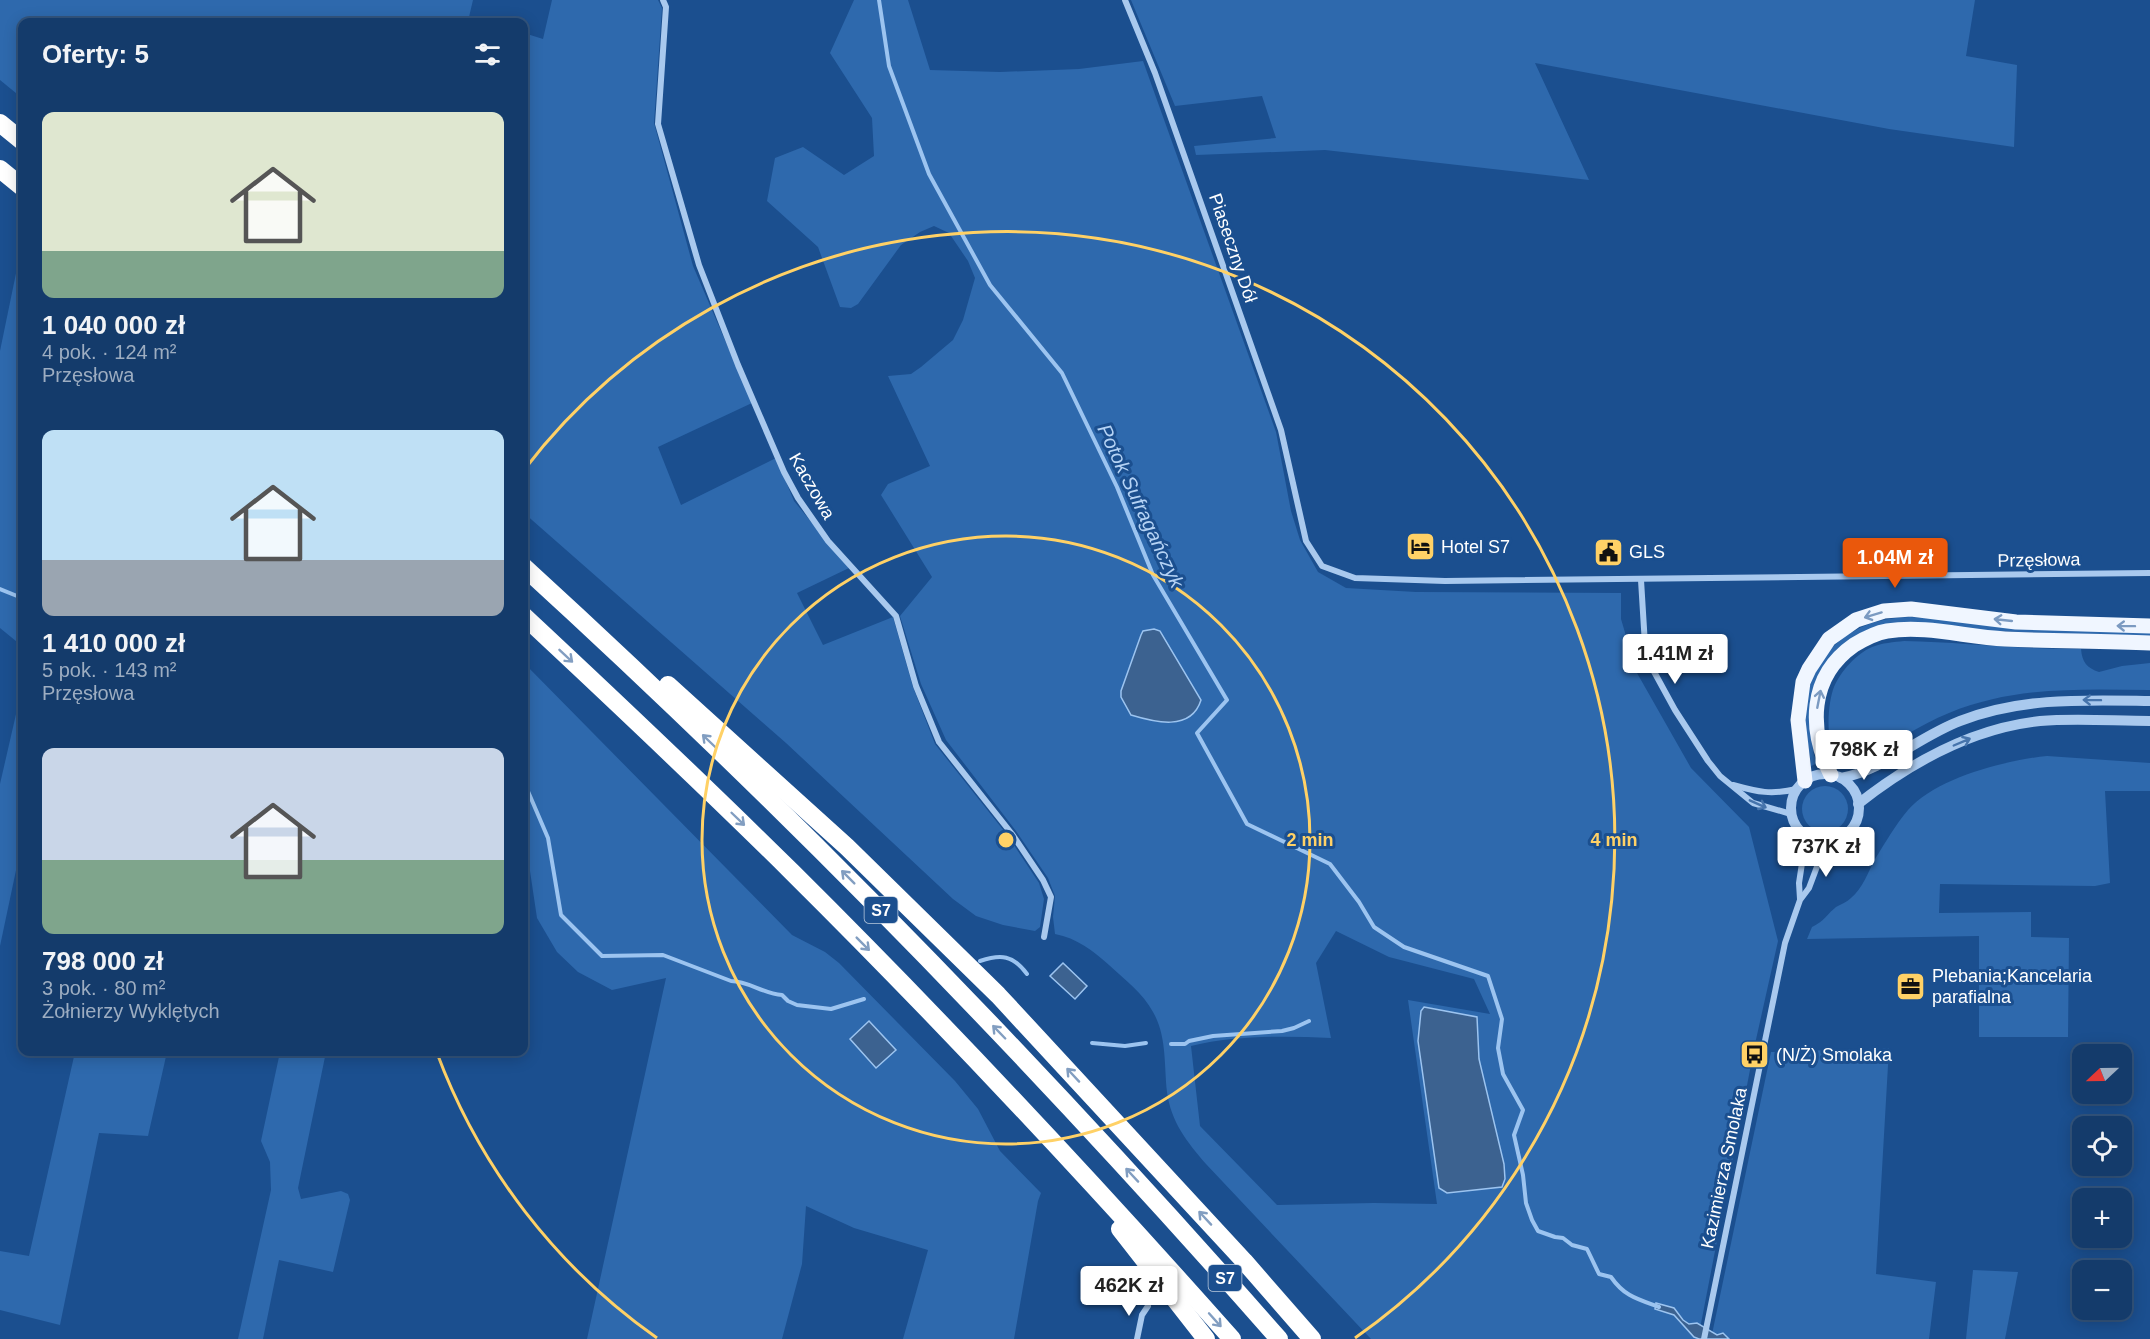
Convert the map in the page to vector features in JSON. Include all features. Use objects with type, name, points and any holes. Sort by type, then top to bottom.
[{"type":"highway","points":[[0,123],[18,138]]},
{"type":"highway","points":[[0,169],[18,184]]},
{"type":"highway","name":"S7","points":[[528,571],[723,753],[957,988],[1172,1217],[1279,1339]]},
{"type":"highway","points":[[576,615],[661,679],[847,847],[934,931],[1038,1036],[1245,1261],[1312,1339]]},
{"type":"highway","name":"S7","points":[[528,620],[793,873],[925,1006],[1063,1152],[1232,1339]]},
{"type":"highway","points":[[1063,1152],[1147,1266],[1206,1339]]},
{"type":"main road","points":[[1801,785],[1798,720],[1803,682],[1829,639],[1856,620],[1884,611],[1911,609],[2016,622],[2150,626]]},
{"type":"main road","points":[[1836,777],[1821,754],[1818,742],[1816,719],[1818,699],[1830,668],[1845,652],[1860,641],[1886,631],[1922,629],[1999,639],[2150,643]]},
{"type":"street","name":"Kaczowa","points":[[663,0],[666,7],[658,124],[699,265],[738,365],[780,464],[798,498],[828,541],[896,616],[916,686],[939,742],[1012,834],[1043,880],[1051,897],[1044,938]]},
{"type":"street","name":"Piaseczny Dół","points":[[1125,0],[1155,73],[1281,430],[1297,511]]},
{"type":"street","name":"Przęsłowa","points":[[1297,511],[1306,542],[1322,566],[1355,578],[1445,581],[1641,580],[2150,573]]},
{"type":"street","points":[[1641,580],[1644,645],[1652,668],[1707,761],[1729,784],[1753,803],[1791,814]]},
{"type":"street","points":[[1729,784],[1778,794],[1822,775],[1836,777],[1867,771],[1943,728],[1999,708],[2046,701],[2150,701]]},
{"type":"street","points":[[1858,804],[1932,756],[1989,732],[2019,724],[2059,720],[2150,721]]},
{"type":"street","points":[[1801,785],[1791,805],[1791,814],[1799,831],[1814,840],[1830,842],[1848,833],[1858,815],[1855,794],[1849,785],[1836,777]]},
{"type":"street","name":"Kazimierza Smolaka","points":[[1800,900],[1806,837]]},
{"type":"street","name":"Kazimierza Smolaka","points":[[1704,1339],[1785,943],[1800,900],[1809,888],[1830,842]]},
{"type":"street","points":[[1137,1339],[1142,1316],[1148,1306]]},
{"type":"shaded area","points":[[0,0],[473,0],[469,17],[472,18],[18,18],[18,95],[0,80]]},
{"type":"shaded area","points":[[552,0],[658,0],[662,8],[654,123],[693,266],[752,403],[658,447],[681,505],[776,458],[794,501],[849,568],[797,593],[823,645],[893,617],[913,687],[935,744],[1008,836],[1039,883],[1044,899],[1040,927],[1035,931],[1003,925],[976,916],[953,899],[786,743],[528,517],[528,34],[543,39]]},
{"type":"shaded area","points":[[854,0],[908,0],[930,70],[1000,72],[1079,69],[1143,61],[1276,432],[1291,511],[1300,540],[1318,572],[1346,588],[1416,592],[1621,593],[1621,619],[1637,673],[1691,768],[1749,827],[1778,941],[1755,1044],[1698,1339],[1371,1339],[1206,1164],[1186,1139],[1169,1103],[1161,1031],[1149,1005],[1127,981],[1097,955],[1078,942],[1055,934],[1053,917],[1055,896],[1048,878],[1016,831],[946,740],[921,684],[900,616],[932,577],[881,495],[888,484],[930,466],[888,376],[911,374],[953,340],[963,320],[975,278],[968,261],[949,233],[934,226],[901,245],[858,304],[851,308],[840,307],[818,247],[767,201],[775,158],[803,147],[844,175],[874,156],[872,118],[830,53]],"holes":[[[1336,931],[1389,957],[1474,979],[1490,1014],[1408,1000],[1437,1204],[1277,1205],[1200,1126],[1191,1046],[1243,1038],[1331,1038],[1316,963]]]},
{"type":"shaded area","points":[[1131,0],[1975,0],[1966,56],[2017,65],[2014,147],[1889,129],[1535,63],[1589,180],[1325,150],[1196,155],[1194,146],[1276,138],[1262,96],[1175,106]]},
{"type":"shaded area","points":[[18,264],[18,643],[0,628],[0,351]]},
{"type":"shaded area","points":[[1910,617],[2150,632],[2150,637],[1995,631],[1849,639],[1835,651],[1810,732],[1814,755],[1818,763],[1811,766],[1805,711],[1809,690],[1826,656],[1838,642],[1870,624]]},
{"type":"shaded area","points":[[1154,629],[1160,631],[1201,700],[1196,710],[1181,721],[1161,722],[1131,715],[1121,697],[1121,691],[1141,635],[1143,631]]},
{"type":"shaded area","points":[[1904,641],[2081,649],[2086,664],[2099,672],[2122,666],[2150,663],[2150,690],[2048,691],[1998,698],[1949,713],[1916,729],[1864,760],[1846,764],[1839,760],[1833,752],[1830,741],[1829,717],[1834,687],[1850,664],[1866,650]]},
{"type":"shaded area","points":[[528,667],[792,935],[825,952],[839,963],[955,1081],[978,1109],[1000,1151],[1041,1193],[1014,1339],[903,1339],[928,1250],[854,1228],[806,1206],[802,1264],[782,1339],[587,1339],[666,978],[612,990],[578,972],[557,952],[537,918],[528,858]]},
{"type":"shaded area","points":[[18,705],[18,861],[0,946],[0,784]]},
{"type":"shaded area","points":[[2047,756],[2150,763],[2150,791],[2105,791],[2110,883],[2095,886],[1940,884],[1939,913],[2031,912],[2031,937],[2069,938],[2068,1037],[1979,1037],[1979,936],[1807,939],[1812,927],[1859,890],[1895,827],[1920,799],[1953,780],[1973,772],[1992,766]]},
{"type":"shaded area","points":[[1825,786],[1841,793],[1848,809],[1841,825],[1825,832],[1809,825],[1802,809],[1809,793]]},
{"type":"shaded area","points":[[1063,963],[1087,986],[1075,999],[1050,976]]},
{"type":"shaded area","points":[[1424,1007],[1477,1017],[1479,1059],[1504,1164],[1505,1179],[1502,1187],[1447,1193],[1439,1188],[1418,1041],[1421,1011]]},
{"type":"shaded area","points":[[869,1021],[896,1050],[876,1068],[850,1039]]},
{"type":"shaded area","points":[[1889,1048],[1876,1274],[1936,1282],[1929,1339],[1711,1339],[1771,1052]]},
{"type":"shaded area","points":[[74,1056],[166,1056],[148,1136],[99,1133],[60,1325],[0,1310],[0,1251],[29,1256]]},
{"type":"shaded area","points":[[279,1056],[325,1056],[298,1188],[301,1199],[341,1191],[348,1194],[350,1200],[333,1272],[279,1260],[263,1339],[238,1339],[271,1190],[270,1162],[261,1141]]},
{"type":"shaded area","points":[[1973,1270],[2018,1272],[2005,1339],[1966,1339]]},
{"type":"shaded area","points":[[1656,1303],[1674,1308],[1689,1324],[1697,1323],[1717,1335],[1723,1333],[1729,1339],[1694,1337],[1674,1315],[1655,1309]]},
{"type":"waterway","name":"Potok Sufragańczyk","points":[[879,0],[889,66],[929,174],[990,285],[1062,373],[1117,487],[1153,575],[1227,700],[1197,733],[1247,824],[1330,864],[1359,902],[1374,927],[1404,947],[1488,976],[1502,1019],[1498,1048],[1503,1074],[1523,1110],[1514,1135],[1523,1175],[1526,1203],[1532,1220],[1538,1231],[1563,1238],[1572,1245],[1587,1249],[1599,1274],[1611,1277],[1621,1289],[1632,1296],[1659,1307]]},
{"type":"waterway","points":[[0,589],[18,596]]},
{"type":"waterway","points":[[528,791],[548,838],[561,915],[602,956],[663,955],[731,981],[782,995],[797,1005],[831,1009],[864,999]]},
{"type":"waterway","points":[[980,961],[994,957],[1006,958],[1017,963],[1027,974]]},
{"type":"waterway","points":[[1171,1044],[1185,1044],[1213,1036],[1282,1031],[1309,1021]]},
{"type":"waterway","points":[[1092,1043],[1125,1046],[1146,1043]]},
{"type":"place","name":"Hotel S7","points":[[1420,547]]},
{"type":"place","name":"GLS","points":[[1608,552]]},
{"type":"place","name":"Plebania;Kancelaria parafialna","points":[[1911,986]]},
{"type":"place","name":"(N/Ż) Smolaka","points":[[1755,1055]]}]
